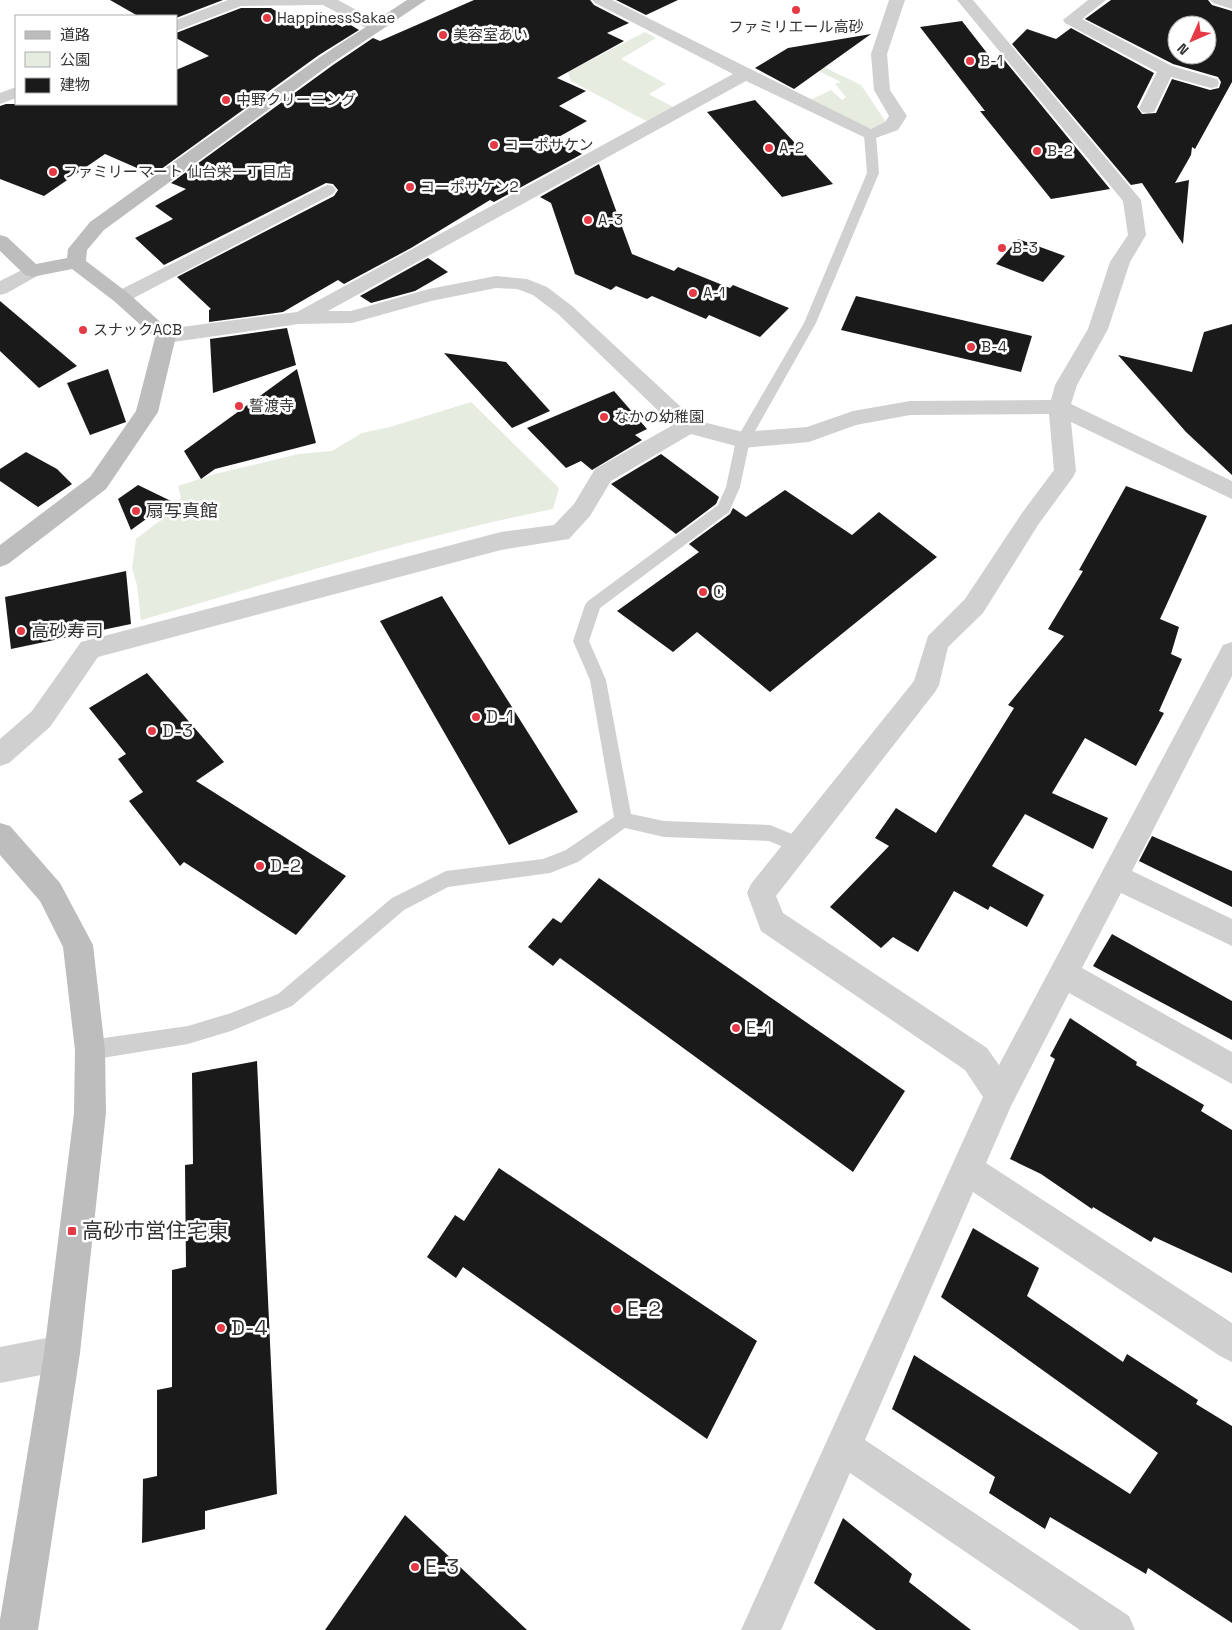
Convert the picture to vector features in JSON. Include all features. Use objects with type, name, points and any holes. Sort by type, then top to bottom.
[{"type":"street","points":[[178,25],[239,1],[326,0],[376,27]]},
{"type":"street","points":[[76,262],[78,249],[97,226],[326,60],[418,0]]},
{"type":"street","points":[[600,0],[870,135],[892,126],[898,116],[882,90],[879,54],[897,0]]},
{"type":"street","points":[[965,0],[1132,200],[1137,236],[1120,262],[1108,291],[1098,330],[1066,385],[1059,407],[1065,471],[1030,519],[974,606],[937,643],[926,685],[762,893],[771,922],[976,1059],[1000,1095]]},
{"type":"street","points":[[1098,0],[1071,20],[1166,70],[1212,83]]},
{"type":"street","points":[[1218,0],[1232,4]]},
{"type":"street","points":[[1148,108],[1166,70]]},
{"type":"street","points":[[299,318],[746,74]]},
{"type":"street","points":[[0,98],[15,92]]},
{"type":"street","points":[[121,297],[327,190]]},
{"type":"street","points":[[0,241],[32,271]]},
{"type":"street","points":[[0,289],[32,271],[76,262]]},
{"type":"street","points":[[76,262],[90,275],[121,297],[166,336],[299,318],[352,317],[438,294],[496,282],[520,283],[540,291],[565,310],[688,426],[743,440],[809,434],[854,418],[910,408],[1059,407],[1232,491]]},
{"type":"street","points":[[0,558],[98,483],[147,412],[166,336]]},
{"type":"street","points":[[0,755],[41,719],[90,649],[501,541],[561,532],[582,510],[603,475],[688,426]]},
{"type":"street","points":[[761,1630],[1000,1095],[1232,652]]},
{"type":"street","points":[[0,834],[50,892],[78,945],[90,1050],[90,1113],[62,1353],[18,1630]]},
{"type":"street","points":[[1115,876],[1232,933]]},
{"type":"street","points":[[1064,974],[1232,1069]]},
{"type":"street","points":[[967,1169],[1232,1344]]},
{"type":"street","points":[[0,1365],[62,1353]]},
{"type":"street","points":[[843,1447],[1115,1630]]},
{"type":"lane","points":[[623,820],[598,680],[581,641],[593,605],[724,508],[733,487],[743,440],[810,322],[870,182],[873,173],[870,135]]},
{"type":"lane","points":[[90,1050],[188,1035],[231,1022],[285,1000],[398,904],[446,879],[544,867],[572,856],[623,820],[664,829],[770,833],[798,845]]},
{"type":"green space","points":[[645,32],[656,38],[621,59],[666,84],[649,94],[675,108],[650,123],[571,81],[568,72]]},
{"type":"green space","points":[[807,59],[861,85],[886,122],[872,129],[852,123],[808,101],[831,90],[842,100],[846,97],[835,84],[841,82],[798,61]]},
{"type":"green space","points":[[471,402],[559,488],[553,509],[397,546],[141,620],[137,585],[132,568],[136,539],[175,509],[181,497],[178,486],[215,474],[299,454],[332,451],[362,433],[390,427]]},
{"type":"building","points":[[110,0],[223,0],[178,17],[178,15],[136,15]]},
{"type":"building","points":[[474,0],[590,0],[594,5],[629,23],[607,33],[624,41],[557,78],[586,91],[559,106],[587,121],[555,139],[582,154],[494,202],[490,200],[411,248],[344,284],[338,280],[283,312],[209,322],[209,310],[211,309],[177,277],[334,196],[338,190],[333,184],[326,183],[164,265],[135,238],[173,219],[155,206],[186,189],[171,183],[373,38],[380,41]]},
{"type":"building","points":[[616,0],[678,0],[646,15]]},
{"type":"building","points":[[1111,0],[1208,0],[1212,5],[1232,11],[1232,82],[1195,149],[1192,147],[1191,155],[1175,183],[1189,180],[1183,244],[1142,183],[1131,185],[1012,44],[1027,29],[1056,39],[1071,28],[1154,73],[1137,107],[1142,114],[1156,113],[1172,79],[1210,90],[1219,88],[1221,82],[1218,77],[1176,65],[1217,65],[1217,15],[1167,15],[1167,61],[1085,19]]},
{"type":"building","points":[[241,8],[271,8],[296,23],[321,12],[342,27],[349,24],[359,30],[319,55],[153,175],[105,154],[44,196],[0,179],[0,106],[6,104],[178,105],[178,69],[209,56],[178,39],[178,32]]},
{"type":"building","points":[[962,21],[994,62],[1001,56],[1110,189],[1051,199],[980,111],[985,111],[920,27]]},
{"type":"building","points":[[871,34],[794,89],[755,68],[788,48]]},
{"type":"building","name":"A-2","points":[[755,100],[833,184],[782,197],[707,112]]},
{"type":"building","points":[[599,164],[632,254],[674,271],[678,267],[730,288],[733,285],[789,308],[760,337],[709,315],[706,319],[652,296],[647,299],[616,286],[611,290],[575,274],[551,203],[540,197]]},
{"type":"building","points":[[1018,239],[1065,256],[1043,282],[996,264]]},
{"type":"building","points":[[428,258],[448,272],[415,291],[371,303],[360,296]]},
{"type":"building","name":"B-4","points":[[856,296],[1032,336],[1021,372],[841,330]]},
{"type":"building","points":[[0,301],[77,366],[39,388],[0,351]]},
{"type":"building","points":[[1232,324],[1232,475],[1186,432],[1118,355],[1192,372],[1204,332]]},
{"type":"building","points":[[287,328],[296,365],[213,393],[210,339]]},
{"type":"building","points":[[444,353],[506,362],[550,411],[512,428]]},
{"type":"building","points":[[108,369],[126,422],[90,435],[67,383]]},
{"type":"building","points":[[297,369],[316,443],[215,469],[201,479],[184,451]]},
{"type":"building","points":[[614,391],[647,429],[635,435],[642,440],[592,470],[581,461],[566,468],[527,428]]},
{"type":"building","points":[[26,452],[57,469],[72,484],[38,507],[0,481],[0,469]]},
{"type":"building","points":[[661,454],[719,497],[716,504],[676,534],[611,484]]},
{"type":"building","points":[[138,485],[171,501],[131,530],[118,499]]},
{"type":"building","points":[[1126,486],[1207,516],[1160,619],[1179,627],[1171,654],[1182,659],[1159,711],[1164,713],[1136,766],[1085,738],[1052,793],[1108,818],[1093,849],[1025,814],[992,866],[1044,895],[1027,927],[990,906],[988,910],[954,891],[918,952],[893,937],[881,948],[830,907],[889,846],[875,838],[896,808],[936,833],[1014,708],[1008,705],[1064,636],[1048,629],[1083,571],[1079,570]]},
{"type":"building","name":"C","points":[[785,490],[852,535],[879,512],[937,557],[770,692],[697,632],[673,652],[617,611],[699,552],[689,544],[730,514],[733,508],[746,517]]},
{"type":"building","points":[[126,571],[131,624],[11,649],[5,597]]},
{"type":"building","name":"D-1","points":[[442,596],[578,812],[509,845],[380,621]]},
{"type":"building","points":[[147,673],[224,762],[196,781],[346,876],[296,935],[184,862],[180,866],[129,801],[143,792],[118,759],[126,754],[89,708]]},
{"type":"building","points":[[1152,836],[1232,871],[1232,907],[1139,861]]},
{"type":"building","name":"E-1","points":[[599,878],[905,1091],[853,1172],[560,958],[553,966],[528,947],[553,918],[561,923]]},
{"type":"building","points":[[1112,934],[1232,1001],[1232,1040],[1093,966]]},
{"type":"building","points":[[1070,1018],[1137,1062],[1136,1065],[1204,1105],[1201,1111],[1232,1130],[1232,1273],[1154,1237],[1151,1242],[1093,1207],[1092,1209],[1041,1174],[1010,1159],[1055,1059],[1050,1056]]},
{"type":"building","name":"D-4","points":[[257,1061],[277,1494],[205,1511],[205,1529],[142,1543],[143,1479],[157,1476],[157,1390],[172,1387],[172,1270],[186,1267],[185,1165],[193,1164],[192,1073]]},
{"type":"building","name":"E-2","points":[[499,1168],[757,1341],[707,1439],[463,1267],[456,1278],[427,1257],[455,1215],[464,1221]]},
{"type":"building","points":[[973,1228],[1039,1268],[1027,1296],[1123,1362],[1127,1354],[1198,1400],[1196,1404],[1232,1426],[1232,1623],[1148,1568],[1146,1574],[1050,1517],[1045,1529],[989,1493],[995,1477],[892,1409],[914,1355],[1130,1494],[1158,1453],[941,1297]]},
{"type":"building","name":"E-3","points":[[405,1515],[527,1630],[325,1630]]},
{"type":"building","points":[[843,1518],[912,1574],[909,1582],[971,1630],[876,1630],[814,1583]]},
{"type":"place","name":"ファミリエール高砂","points":[[796,10]]},
{"type":"place","name":"HappinessSakae","points":[[267,18]]},
{"type":"place","name":"美容室あい","points":[[443,35]]},
{"type":"place","name":"B-1","points":[[970,61]]},
{"type":"place","name":"中野クリーニング","points":[[226,100]]},
{"type":"place","name":"コーポサケン","points":[[494,145]]},
{"type":"place","name":"A-2","points":[[769,148]]},
{"type":"place","name":"B-2","points":[[1037,151]]},
{"type":"place","name":"ファミリーマート 仙台栄一丁目店","points":[[53,172]]},
{"type":"place","name":"コーポサケン2","points":[[410,187]]},
{"type":"place","name":"A-3","points":[[588,220]]},
{"type":"place","name":"B-3","points":[[1002,248]]},
{"type":"place","name":"A-1","points":[[693,293]]},
{"type":"place","name":"スナックACB","points":[[83,330]]},
{"type":"place","name":"B-4","points":[[971,347]]},
{"type":"place","name":"誓渡寺","points":[[239,406]]},
{"type":"place","name":"なかの幼稚園","points":[[604,417]]},
{"type":"place","name":"扇写真館","points":[[136,511]]},
{"type":"place","name":"C","points":[[703,592]]},
{"type":"place","name":"高砂寿司","points":[[21,631]]},
{"type":"place","name":"D-1","points":[[476,717]]},
{"type":"place","name":"D-3","points":[[152,731]]},
{"type":"place","name":"D-2","points":[[260,866]]},
{"type":"place","name":"E-1","points":[[736,1028]]},
{"type":"place","name":"高砂市営住宅東","points":[[72,1231]]},
{"type":"place","name":"E-2","points":[[617,1309]]},
{"type":"place","name":"D-4","points":[[221,1328]]},
{"type":"place","name":"E-3","points":[[415,1567]]}]
